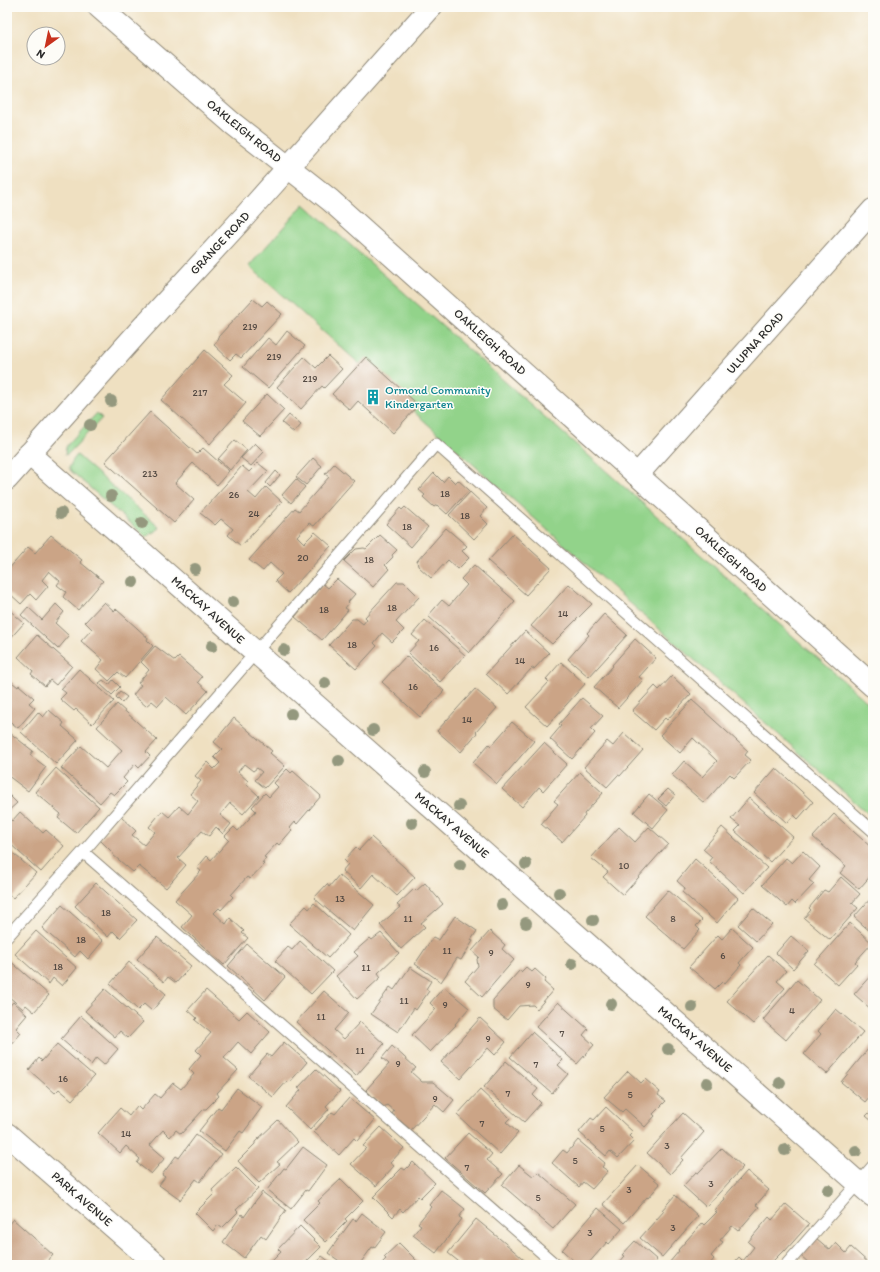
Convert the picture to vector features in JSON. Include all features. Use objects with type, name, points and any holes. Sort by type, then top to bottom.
[{"type":"street","name":"OAKLEIGH ROAD","points":[[99,7],[232,123],[330,200],[873,686]]},
{"type":"street","name":"GRANGE ROAD","points":[[7,479],[141,328],[244,217],[431,7]]},
{"type":"street","name":"ULUPNA ROAD","points":[[637,476],[873,210]]},
{"type":"street","name":"MACKAY AVENUE","points":[[29,454],[866,1189]]},
{"type":"street","name":"PARK AVENUE","points":[[7,1134],[157,1265]]},
{"type":"lane","points":[[7,937],[84,852],[436,444],[873,831]]},
{"type":"lane","points":[[84,852],[556,1265]]},
{"type":"lane","points":[[786,1265],[866,1189],[873,1166]]},
{"type":"green space","points":[[304,204],[873,707],[873,818],[249,266]]},
{"type":"green space","points":[[97,413],[102,418],[69,453],[65,455],[66,447],[69,443]]},
{"type":"green space","points":[[77,455],[160,528],[146,537],[71,471],[69,468]]},
{"type":"building","points":[[253,299],[262,306],[267,301],[282,314],[241,358],[236,354],[230,360],[214,345],[219,339],[218,337]]},
{"type":"building","points":[[287,331],[305,346],[268,388],[243,367],[268,338],[276,345]]},
{"type":"building","points":[[205,350],[233,375],[224,384],[246,403],[210,444],[161,400]]},
{"type":"building","points":[[328,356],[342,369],[324,388],[322,386],[301,409],[277,387],[304,357],[316,368]]},
{"type":"building","name":"Ormond Community Kindergarten","points":[[366,357],[415,402],[413,404],[417,407],[393,433],[358,401],[350,410],[332,394]]},
{"type":"building","points":[[267,394],[284,410],[260,436],[242,421]]},
{"type":"building","points":[[150,412],[197,454],[203,448],[229,471],[217,485],[193,463],[175,483],[194,500],[174,523],[105,462]]},
{"type":"building","points":[[289,415],[301,425],[294,433],[282,423]]},
{"type":"building","points":[[235,440],[247,450],[230,470],[218,459]]},
{"type":"building","points":[[255,443],[264,452],[251,466],[241,458]]},
{"type":"building","points":[[313,458],[322,466],[306,485],[296,477]]},
{"type":"building","points":[[258,463],[268,471],[248,492],[256,499],[266,487],[282,502],[241,546],[228,535],[233,529],[221,519],[215,525],[200,513],[242,466],[249,472]]},
{"type":"building","points":[[334,464],[354,481],[314,526],[309,523],[297,536],[304,543],[315,532],[331,546],[288,593],[275,581],[282,574],[270,563],[263,571],[249,560],[295,508],[299,511],[329,477],[325,474]]},
{"type":"building","points":[[276,471],[280,475],[270,487],[266,483]]},
{"type":"building","points":[[434,473],[443,482],[448,476],[455,483],[458,480],[469,490],[447,514],[437,505],[434,507],[423,497],[425,495],[419,490]]},
{"type":"building","points":[[296,479],[305,487],[291,503],[282,495]]},
{"type":"building","points":[[470,492],[487,508],[480,516],[488,524],[474,539],[449,515]]},
{"type":"building","points":[[405,507],[428,527],[411,547],[386,524],[400,508],[402,510]]},
{"type":"building","points":[[446,528],[467,546],[462,551],[469,558],[458,569],[448,560],[431,578],[418,566],[417,561]]},
{"type":"building","points":[[513,534],[551,568],[526,595],[488,561]]},
{"type":"building","points":[[51,535],[82,560],[80,562],[103,581],[78,610],[63,597],[66,592],[57,585],[60,581],[49,571],[42,580],[48,586],[36,600],[30,594],[21,604],[7,591],[7,571],[28,547],[35,553]]},
{"type":"building","points":[[380,535],[397,550],[392,555],[393,557],[385,565],[389,569],[373,587],[344,561],[356,549],[366,549]]},
{"type":"building","points":[[474,565],[515,601],[469,653],[428,616],[442,600],[449,606],[467,585],[461,579]]},
{"type":"building","points":[[337,579],[355,594],[345,608],[348,610],[322,640],[295,617],[323,584],[328,588]]},
{"type":"building","points":[[397,582],[404,582],[419,597],[396,622],[404,630],[392,642],[382,633],[374,643],[377,646],[356,669],[329,645],[352,619],[357,619],[363,624],[367,619],[365,617]]},
{"type":"building","points":[[569,584],[592,604],[552,644],[531,626]]},
{"type":"building","points":[[104,602],[114,611],[116,609],[148,638],[147,640],[153,646],[125,678],[118,672],[109,681],[96,669],[103,660],[81,641],[92,629],[85,622]]},
{"type":"building","points":[[56,604],[64,612],[55,623],[69,636],[58,649],[21,615],[28,607],[42,620]]},
{"type":"building","points":[[7,608],[24,623],[7,642]]},
{"type":"building","points":[[604,614],[627,635],[589,677],[568,659],[589,635],[587,633]]},
{"type":"building","points":[[425,620],[465,655],[440,682],[408,653],[419,641],[412,635]]},
{"type":"building","points":[[525,631],[549,653],[534,669],[532,668],[508,694],[486,674]]},
{"type":"building","points":[[37,635],[72,666],[56,685],[50,680],[45,686],[31,674],[33,671],[18,657]]},
{"type":"building","points":[[635,639],[656,658],[639,677],[643,680],[618,708],[594,687]]},
{"type":"building","points":[[155,646],[175,661],[179,657],[202,677],[198,682],[208,691],[186,715],[166,697],[158,706],[152,701],[146,706],[133,695],[141,685],[138,683],[149,670],[141,662]]},
{"type":"building","points":[[406,656],[444,691],[420,717],[382,682]]},
{"type":"building","points":[[561,662],[585,684],[547,726],[526,707],[549,682],[546,679]]},
{"type":"building","points":[[79,669],[114,701],[92,724],[76,709],[74,711],[60,699],[66,693],[61,689]]},
{"type":"building","points":[[672,676],[691,694],[667,720],[665,718],[654,730],[632,711],[655,686],[659,690]]},
{"type":"building","points":[[7,678],[18,687],[19,685],[34,698],[29,703],[35,708],[18,728],[7,719]]},
{"type":"building","points":[[103,680],[109,685],[113,680],[120,687],[112,695],[99,683]]},
{"type":"building","points":[[475,689],[497,708],[461,752],[437,731]]},
{"type":"building","points":[[120,692],[127,697],[122,703],[116,697]]},
{"type":"building","points":[[582,698],[603,716],[591,729],[595,733],[572,759],[550,739],[561,726],[559,724]]},
{"type":"building","points":[[692,700],[748,751],[745,755],[751,760],[734,778],[730,774],[704,803],[672,775],[684,761],[702,777],[717,761],[693,738],[680,753],[660,735]]},
{"type":"building","points":[[117,704],[157,740],[146,752],[150,756],[139,768],[135,764],[123,778],[127,782],[114,795],[110,792],[100,803],[61,768],[81,746],[106,768],[122,750],[97,727]]},
{"type":"building","points":[[49,710],[64,723],[62,726],[78,740],[56,764],[21,732],[38,712],[43,717]]},
{"type":"building","points":[[234,718],[272,751],[270,753],[285,766],[265,788],[255,780],[262,772],[257,768],[253,771],[244,764],[238,772],[248,781],[246,784],[259,796],[243,814],[230,803],[220,815],[231,824],[223,834],[216,827],[209,836],[202,831],[178,858],[186,865],[166,888],[139,866],[133,872],[113,855],[113,853],[100,840],[121,817],[136,831],[132,835],[144,845],[155,832],[149,827],[162,811],[169,817],[179,806],[188,814],[198,801],[190,794],[201,781],[195,776],[207,762],[214,769],[220,763],[214,757],[222,749],[214,742]]},
{"type":"building","points":[[512,722],[534,741],[497,784],[473,763],[489,744],[491,746]]},
{"type":"building","points":[[10,733],[33,751],[30,755],[46,767],[28,791],[7,775],[9,773],[7,772],[7,738]]},
{"type":"building","points":[[624,733],[643,750],[620,776],[618,775],[607,787],[584,767],[607,741],[613,746]]},
{"type":"building","points":[[544,743],[567,764],[543,791],[539,787],[522,807],[502,789]]},
{"type":"building","points":[[56,768],[99,807],[76,833],[58,818],[61,814],[35,792]]},
{"type":"building","points":[[776,768],[813,802],[798,819],[794,815],[787,823],[754,793]]},
{"type":"building","points":[[287,769],[291,773],[293,771],[321,796],[297,824],[295,822],[290,828],[292,830],[279,845],[277,843],[264,857],[266,858],[262,863],[264,864],[250,879],[247,877],[231,895],[233,897],[221,910],[219,908],[214,913],[226,924],[230,918],[244,931],[242,933],[248,938],[224,965],[182,927],[192,915],[175,900],[201,871],[197,868],[207,856],[211,860],[229,840],[225,836],[234,827],[238,831],[256,811],[252,807],[265,793],[269,797],[278,787],[274,783]]},
{"type":"building","points":[[580,772],[603,793],[562,842],[541,824],[558,804],[554,801]]},
{"type":"building","points":[[668,789],[675,795],[666,806],[658,799]]},
{"type":"building","points":[[7,793],[17,803],[7,812]]},
{"type":"building","points":[[649,794],[668,810],[653,828],[634,812]]},
{"type":"building","points":[[749,798],[793,837],[770,862],[735,831],[740,826],[731,819]]},
{"type":"building","points":[[20,812],[43,833],[46,830],[64,846],[41,872],[7,841],[7,822],[10,819],[12,821]]},
{"type":"building","points":[[834,814],[873,849],[873,873],[859,889],[840,873],[846,866],[813,837]]},
{"type":"building","points":[[619,827],[635,842],[649,827],[668,844],[623,895],[603,877],[608,872],[591,858]]},
{"type":"building","points":[[722,827],[767,868],[744,893],[709,861],[712,857],[703,849]]},
{"type":"building","points":[[371,837],[415,877],[397,896],[373,874],[361,888],[342,871],[348,864],[344,860],[356,847],[359,850]]},
{"type":"building","points":[[7,848],[36,873],[13,898],[7,893]]},
{"type":"building","points":[[803,851],[820,867],[809,880],[814,884],[795,904],[792,901],[787,907],[762,885],[786,858],[792,863]]},
{"type":"building","points":[[695,859],[738,898],[717,923],[682,892],[685,888],[677,881]]},
{"type":"building","points":[[339,875],[374,905],[353,931],[314,898],[327,884],[329,887]]},
{"type":"building","points":[[841,877],[860,894],[852,903],[858,908],[830,940],[804,918],[811,910],[809,908],[824,890],[828,892]]},
{"type":"building","points":[[96,883],[137,920],[120,938],[113,931],[108,937],[75,906]]},
{"type":"building","points":[[425,883],[443,904],[421,923],[425,927],[401,949],[380,925],[400,907],[397,905],[414,889],[416,891]]},
{"type":"building","points":[[668,890],[702,920],[696,926],[700,930],[683,949],[645,916]]},
{"type":"building","points":[[873,896],[873,934],[854,917]]},
{"type":"building","points":[[314,903],[349,935],[328,958],[289,924],[306,906],[309,909]]},
{"type":"building","points":[[62,905],[103,941],[88,959],[80,951],[75,957],[42,928]]},
{"type":"building","points":[[753,908],[772,924],[756,941],[738,925]]},
{"type":"building","points":[[455,916],[477,931],[471,940],[473,941],[461,960],[457,958],[441,982],[415,964],[433,937],[439,940]]},
{"type":"building","points":[[850,923],[872,943],[855,962],[857,964],[838,985],[814,964]]},
{"type":"building","points":[[732,928],[753,947],[739,963],[741,965],[724,984],[722,982],[715,989],[689,967],[718,935],[722,939]]},
{"type":"building","points":[[36,931],[77,968],[62,986],[53,978],[49,984],[15,954]]},
{"type":"building","points":[[490,931],[505,945],[502,949],[514,960],[482,997],[465,981],[478,966],[477,959],[479,957],[472,951]]},
{"type":"building","points":[[381,933],[399,953],[378,973],[381,977],[357,999],[336,976],[358,956],[354,952],[370,938],[372,940]]},
{"type":"building","points":[[791,936],[809,951],[793,969],[776,953]]},
{"type":"building","points":[[157,937],[191,966],[176,983],[168,977],[164,982],[137,959]]},
{"type":"building","points":[[300,941],[333,971],[311,994],[275,961],[288,947],[292,950]]},
{"type":"building","points":[[247,944],[285,977],[265,1000],[228,966]]},
{"type":"building","points":[[768,955],[786,971],[777,981],[785,988],[753,1024],[727,1001]]},
{"type":"building","points":[[8,959],[49,995],[34,1012],[26,1005],[23,1009],[7,995]]},
{"type":"building","points":[[129,962],[166,994],[152,1011],[144,1004],[138,1010],[110,984]]},
{"type":"building","points":[[410,967],[431,981],[426,989],[429,991],[416,1010],[414,1008],[398,1032],[371,1014],[390,987],[394,990]]},
{"type":"building","points":[[526,967],[532,972],[535,969],[546,979],[544,982],[553,990],[537,1009],[533,1005],[519,1006],[507,1020],[493,1009],[493,1000],[520,970],[521,972]]},
{"type":"building","points":[[873,973],[873,1011],[854,994]]},
{"type":"building","points":[[797,980],[820,1000],[786,1040],[763,1020]]},
{"type":"building","points":[[444,987],[469,1008],[455,1024],[456,1025],[430,1052],[412,1035],[436,1009],[430,1003]]},
{"type":"building","points":[[105,989],[143,1022],[128,1038],[120,1031],[115,1037],[85,1011]]},
{"type":"building","points":[[206,990],[239,1019],[247,1011],[270,1032],[251,1054],[238,1042],[224,1058],[238,1070],[217,1093],[219,1096],[206,1109],[204,1109],[181,1134],[176,1130],[170,1137],[163,1130],[150,1145],[165,1158],[151,1174],[137,1163],[140,1159],[126,1146],[120,1153],[98,1133],[120,1108],[129,1116],[137,1106],[141,1110],[155,1094],[160,1098],[173,1083],[181,1089],[194,1074],[189,1069],[201,1055],[196,1050],[211,1033],[195,1020],[197,1018],[188,1010]]},
{"type":"building","points":[[324,991],[349,1013],[334,1030],[344,1039],[360,1022],[384,1044],[356,1076],[296,1022]]},
{"type":"building","points":[[13,1002],[27,1015],[16,1028],[21,1033],[11,1045],[7,1042],[7,1009]]},
{"type":"building","points":[[558,1002],[588,1029],[583,1035],[594,1045],[577,1064],[536,1027]]},
{"type":"building","points":[[836,1009],[863,1032],[827,1074],[804,1054],[821,1034],[818,1031]]},
{"type":"building","points":[[81,1016],[118,1049],[104,1065],[96,1058],[91,1065],[61,1039]]},
{"type":"building","points":[[480,1018],[506,1042],[495,1055],[488,1048],[460,1079],[441,1062]]},
{"type":"building","points":[[532,1032],[563,1060],[558,1065],[568,1074],[552,1093],[510,1057]]},
{"type":"building","points":[[284,1042],[307,1062],[289,1083],[287,1081],[273,1097],[248,1076],[267,1054],[271,1057]]},
{"type":"building","points":[[873,1043],[873,1098],[870,1096],[865,1102],[841,1082]]},
{"type":"building","points":[[57,1044],[94,1076],[72,1100],[59,1089],[55,1093],[29,1070],[39,1058],[42,1061]]},
{"type":"building","points":[[392,1046],[416,1068],[411,1072],[422,1082],[433,1082],[454,1100],[444,1112],[435,1104],[411,1130],[392,1114],[394,1111],[387,1105],[384,1107],[366,1090],[389,1064],[382,1058]]},
{"type":"building","points":[[506,1061],[538,1089],[533,1095],[541,1103],[524,1122],[484,1087]]},
{"type":"building","points":[[316,1069],[340,1091],[326,1106],[329,1109],[310,1130],[286,1107],[301,1090],[298,1088]]},
{"type":"building","points":[[628,1071],[641,1083],[645,1079],[660,1092],[658,1095],[666,1101],[653,1114],[655,1116],[645,1127],[625,1109],[622,1112],[604,1097]]},
{"type":"building","points":[[237,1088],[262,1107],[243,1133],[240,1131],[225,1151],[199,1131],[218,1107],[221,1109]]},
{"type":"building","points":[[480,1090],[510,1118],[506,1122],[518,1133],[500,1154],[457,1115]]},
{"type":"building","points":[[349,1098],[375,1120],[357,1141],[354,1138],[339,1155],[314,1132],[332,1112],[335,1114]]},
{"type":"building","points":[[606,1107],[633,1132],[629,1136],[634,1141],[618,1158],[610,1151],[606,1156],[579,1132],[591,1118],[594,1120]]},
{"type":"building","points":[[873,1109],[873,1122],[866,1116]]},
{"type":"building","points":[[683,1113],[704,1132],[681,1158],[683,1160],[670,1174],[647,1153]]},
{"type":"building","points":[[278,1120],[298,1142],[277,1162],[280,1164],[259,1183],[238,1161]]},
{"type":"building","points":[[381,1127],[404,1148],[390,1163],[394,1166],[376,1186],[351,1164],[366,1148],[363,1146]]},
{"type":"building","points":[[468,1133],[492,1154],[487,1160],[503,1174],[485,1193],[445,1158]]},
{"type":"building","points":[[196,1135],[221,1154],[200,1182],[196,1179],[180,1200],[159,1185],[165,1177],[162,1175],[176,1156],[179,1158]]},
{"type":"building","points":[[578,1140],[605,1163],[602,1167],[608,1171],[592,1189],[583,1182],[579,1187],[552,1163],[563,1150],[567,1153]]},
{"type":"building","points":[[303,1147],[327,1165],[308,1191],[306,1190],[291,1209],[267,1190]]},
{"type":"building","points":[[722,1148],[743,1167],[706,1207],[683,1186]]},
{"type":"building","points":[[413,1162],[435,1183],[420,1198],[418,1196],[403,1212],[400,1209],[393,1217],[373,1197],[402,1168],[405,1170]]},
{"type":"building","points":[[519,1165],[534,1177],[538,1172],[575,1204],[553,1229],[502,1185]]},
{"type":"building","points":[[638,1165],[660,1184],[624,1223],[603,1204]]},
{"type":"building","points":[[236,1167],[258,1189],[236,1210],[238,1212],[222,1228],[218,1225],[213,1231],[195,1213],[214,1194],[212,1190]]},
{"type":"building","points":[[747,1171],[769,1190],[756,1205],[759,1207],[738,1231],[732,1226],[720,1240],[723,1242],[711,1256],[714,1259],[709,1265],[671,1265],[669,1263],[679,1251],[678,1250],[702,1223],[704,1225],[717,1212],[714,1211],[725,1199],[724,1197]]},
{"type":"building","points":[[341,1179],[363,1201],[345,1219],[347,1221],[326,1242],[303,1220],[320,1203],[318,1201]]},
{"type":"building","points":[[441,1190],[465,1209],[459,1217],[462,1219],[436,1253],[413,1235],[421,1225],[418,1223],[431,1207],[429,1205]]},
{"type":"building","points":[[262,1192],[286,1210],[266,1239],[261,1235],[244,1258],[223,1242],[242,1214],[244,1217]]},
{"type":"building","points":[[675,1195],[698,1216],[662,1257],[640,1238],[664,1211],[662,1210]]},
{"type":"building","points":[[786,1204],[809,1224],[785,1251],[784,1250],[768,1265],[732,1265],[739,1257],[743,1261],[754,1247],[748,1242],[769,1217],[772,1220]]},
{"type":"building","points":[[598,1208],[622,1229],[609,1244],[607,1242],[587,1265],[578,1265],[562,1250]]},
{"type":"building","points":[[362,1213],[386,1232],[374,1248],[372,1247],[359,1265],[356,1263],[354,1265],[345,1265],[328,1253],[353,1219],[356,1221]]},
{"type":"building","points":[[13,1219],[53,1255],[44,1265],[14,1265],[7,1258],[7,1226]]},
{"type":"building","points":[[476,1219],[530,1265],[486,1265],[480,1260],[475,1265],[463,1265],[448,1253]]},
{"type":"building","points":[[300,1226],[321,1247],[303,1265],[268,1265],[281,1252],[278,1249]]},
{"type":"building","points":[[816,1238],[830,1250],[836,1243],[846,1253],[851,1247],[871,1265],[811,1265],[800,1255]]},
{"type":"building","points":[[635,1241],[657,1260],[653,1265],[617,1265],[625,1256],[622,1255]]},
{"type":"building","points":[[399,1243],[419,1263],[417,1265],[380,1265],[386,1259],[384,1257]]},
{"type":"building","points":[[322,1256],[334,1265],[315,1265]]},
{"type":"place","name":"Ormond Community Kindergarten","points":[[373,397]]}]
